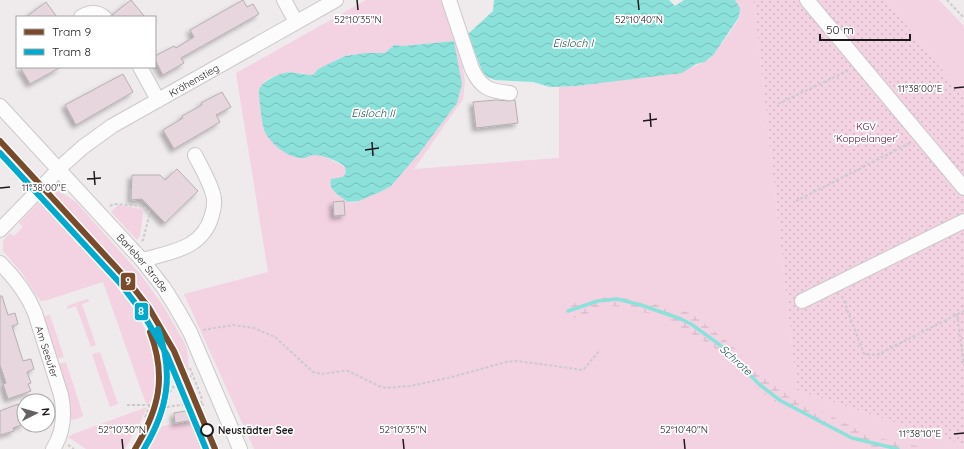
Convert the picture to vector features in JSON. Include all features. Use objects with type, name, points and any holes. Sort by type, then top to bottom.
[{"type":"street","points":[[284,0],[296,22]]},
{"type":"street","name":"Krähenstieg","points":[[0,230],[58,169],[112,126],[336,0]]},
{"type":"street","points":[[449,0],[476,77],[486,88],[496,92],[510,93]]},
{"type":"street","points":[[807,0],[964,188]]},
{"type":"street","points":[[83,16],[92,13],[100,14],[103,16]]},
{"type":"street","points":[[141,68],[158,100]]},
{"type":"street","name":"Barleber Straße","points":[[0,106],[142,260],[164,288],[178,309],[190,332],[240,449]]},
{"type":"street","points":[[142,260],[172,251],[195,241],[203,234],[209,224],[214,207],[213,194],[195,155]]},
{"type":"street","points":[[802,301],[964,221]]},
{"type":"street","name":"Am Seeufer","points":[[0,263],[19,284],[30,302],[61,395],[63,424],[59,440],[53,449]]},
{"type":"path","points":[[947,0],[964,18]]},
{"type":"path","points":[[778,104],[860,65]]},
{"type":"path","points":[[796,201],[922,137]]},
{"type":"path","points":[[106,208],[114,204],[142,206],[150,213],[143,240],[138,245]]},
{"type":"path","points":[[837,283],[864,354],[877,355],[964,311]]},
{"type":"path","points":[[957,314],[964,366]]},
{"type":"path","points":[[190,332],[233,325],[254,328],[275,337],[313,372],[322,374],[343,371],[348,372],[386,388],[410,386],[452,377],[506,362],[516,361],[582,370],[600,350]]},
{"type":"path","points":[[166,407],[167,396],[174,386],[180,380],[193,375]]},
{"type":"path","points":[[127,405],[166,407],[197,403],[204,405]]},
{"type":"path","points":[[145,417],[150,405]]},
{"type":"green space","points":[[366,0],[442,0],[455,28],[465,82],[463,99],[414,169],[559,158],[559,87],[684,72],[709,59],[736,24],[740,11],[735,0],[754,0],[797,390],[964,445],[964,449],[254,449],[184,294],[268,272],[236,73]],"holes":[[[454,41],[462,84],[457,103],[421,151],[391,186],[359,201],[350,203],[338,195],[332,189],[330,183],[331,179],[345,175],[346,170],[343,166],[321,155],[312,155],[307,157],[291,155],[281,150],[271,140],[259,91],[264,82],[274,76],[286,73],[313,75],[318,69],[345,56],[365,53],[385,53],[394,45],[403,46]]]},
{"type":"green space","name":"KGV 'Koppelanger'","points":[[754,0],[886,0],[964,97],[964,445],[797,390]]},
{"type":"green space","points":[[886,0],[939,0],[964,26],[964,97]]},
{"type":"green space","points":[[50,190],[62,193],[76,202],[141,275],[164,307],[184,342],[187,350],[189,369],[187,370],[169,334],[155,311],[131,278]]},
{"type":"green space","points":[[40,201],[116,285],[140,320],[149,338],[154,358],[156,379],[153,401],[146,404],[103,282],[40,301],[22,273],[3,251],[3,241],[10,233],[14,236],[23,227],[19,223]]},
{"type":"green space","points":[[118,205],[140,209],[143,212],[140,236],[137,240],[111,212]]},
{"type":"green space","points":[[604,297],[632,299],[691,313],[729,343],[767,379],[822,411],[870,436],[931,449],[878,449],[866,446],[777,403],[756,388],[744,371],[711,345],[657,315],[610,305],[575,318],[567,305]]},
{"type":"green space","points":[[87,299],[90,301],[82,304],[96,345],[91,347],[76,306],[67,309],[67,306]]},
{"type":"green space","points":[[147,314],[169,351],[180,374],[165,379],[163,354],[155,329]]},
{"type":"green space","points":[[50,315],[64,357],[57,359],[43,317]]},
{"type":"green space","points":[[100,352],[118,404],[110,407],[92,354]]},
{"type":"green space","points":[[66,362],[83,415],[82,417],[73,420],[70,419],[68,395],[58,364]]},
{"type":"green space","points":[[147,407],[140,423],[125,449],[86,449],[68,437],[73,434]]},
{"type":"green space","points":[[197,421],[208,449],[149,449],[162,426]]},
{"type":"water","name":"Eisloch I","points":[[494,0],[669,0],[675,6],[684,0],[735,0],[740,8],[739,17],[714,54],[705,62],[696,64],[682,73],[576,86],[550,87],[533,82],[495,80],[487,77],[482,71],[468,34],[493,11]]},
{"type":"water","name":"Eisloch II","points":[[454,41],[462,84],[457,103],[421,151],[391,186],[382,191],[359,201],[348,202],[335,193],[330,183],[331,179],[345,175],[346,170],[342,164],[320,156],[313,155],[302,158],[290,155],[275,145],[265,132],[259,90],[263,83],[276,76],[291,72],[313,75],[318,69],[345,56],[365,53],[385,53],[394,45],[403,46]]},
{"type":"building","points":[[131,0],[144,16],[112,16]]},
{"type":"building","points":[[243,0],[247,7],[253,4],[259,14],[181,58],[184,63],[163,75],[156,62],[156,55],[174,46],[176,48],[194,37],[190,30]]},
{"type":"building","points":[[46,2],[56,16],[27,16]]},
{"type":"building","points":[[21,68],[59,68],[30,84]]},
{"type":"building","points":[[123,74],[133,92],[76,125],[65,105]]},
{"type":"building","points":[[222,92],[231,107],[216,115],[220,122],[174,149],[163,130],[183,118],[182,116],[202,105],[201,103]]},
{"type":"building","points":[[515,100],[518,123],[476,128],[473,102]]},
{"type":"building","points":[[177,169],[198,191],[165,223],[142,199],[131,200],[132,175],[160,175],[165,180]]},
{"type":"building","points":[[344,201],[345,215],[334,216],[333,202]]},
{"type":"building","points":[[0,296],[2,296],[8,315],[15,313],[18,324],[12,326],[23,361],[31,359],[34,369],[27,372],[31,383],[28,384],[31,391],[25,393],[16,393],[16,396],[8,399],[3,384],[6,383],[0,365]]},
{"type":"building","points":[[16,405],[16,427],[13,428],[14,431],[0,435],[0,411]]},
{"type":"building","points":[[192,410],[194,420],[175,423],[174,413]]},
{"type":"waterway","name":"Schrote","points":[[568,311],[598,301],[617,299],[641,305],[681,319],[691,324],[720,345],[760,385],[781,401],[852,438],[898,449]]},
{"type":"tram line","name":"9","points":[[0,141],[125,277],[149,308],[174,351],[215,449]]},
{"type":"tram line","name":"8","points":[[0,153],[119,282],[142,312],[167,355],[206,449]]},
{"type":"tram line","name":"8","points":[[144,449],[159,420],[166,390],[166,361],[158,329]]},
{"type":"tram line","name":"9","points":[[135,449],[150,420],[158,392],[158,364],[150,332]]},
{"type":"place","name":"Neustädter See","points":[[207,430]]}]
